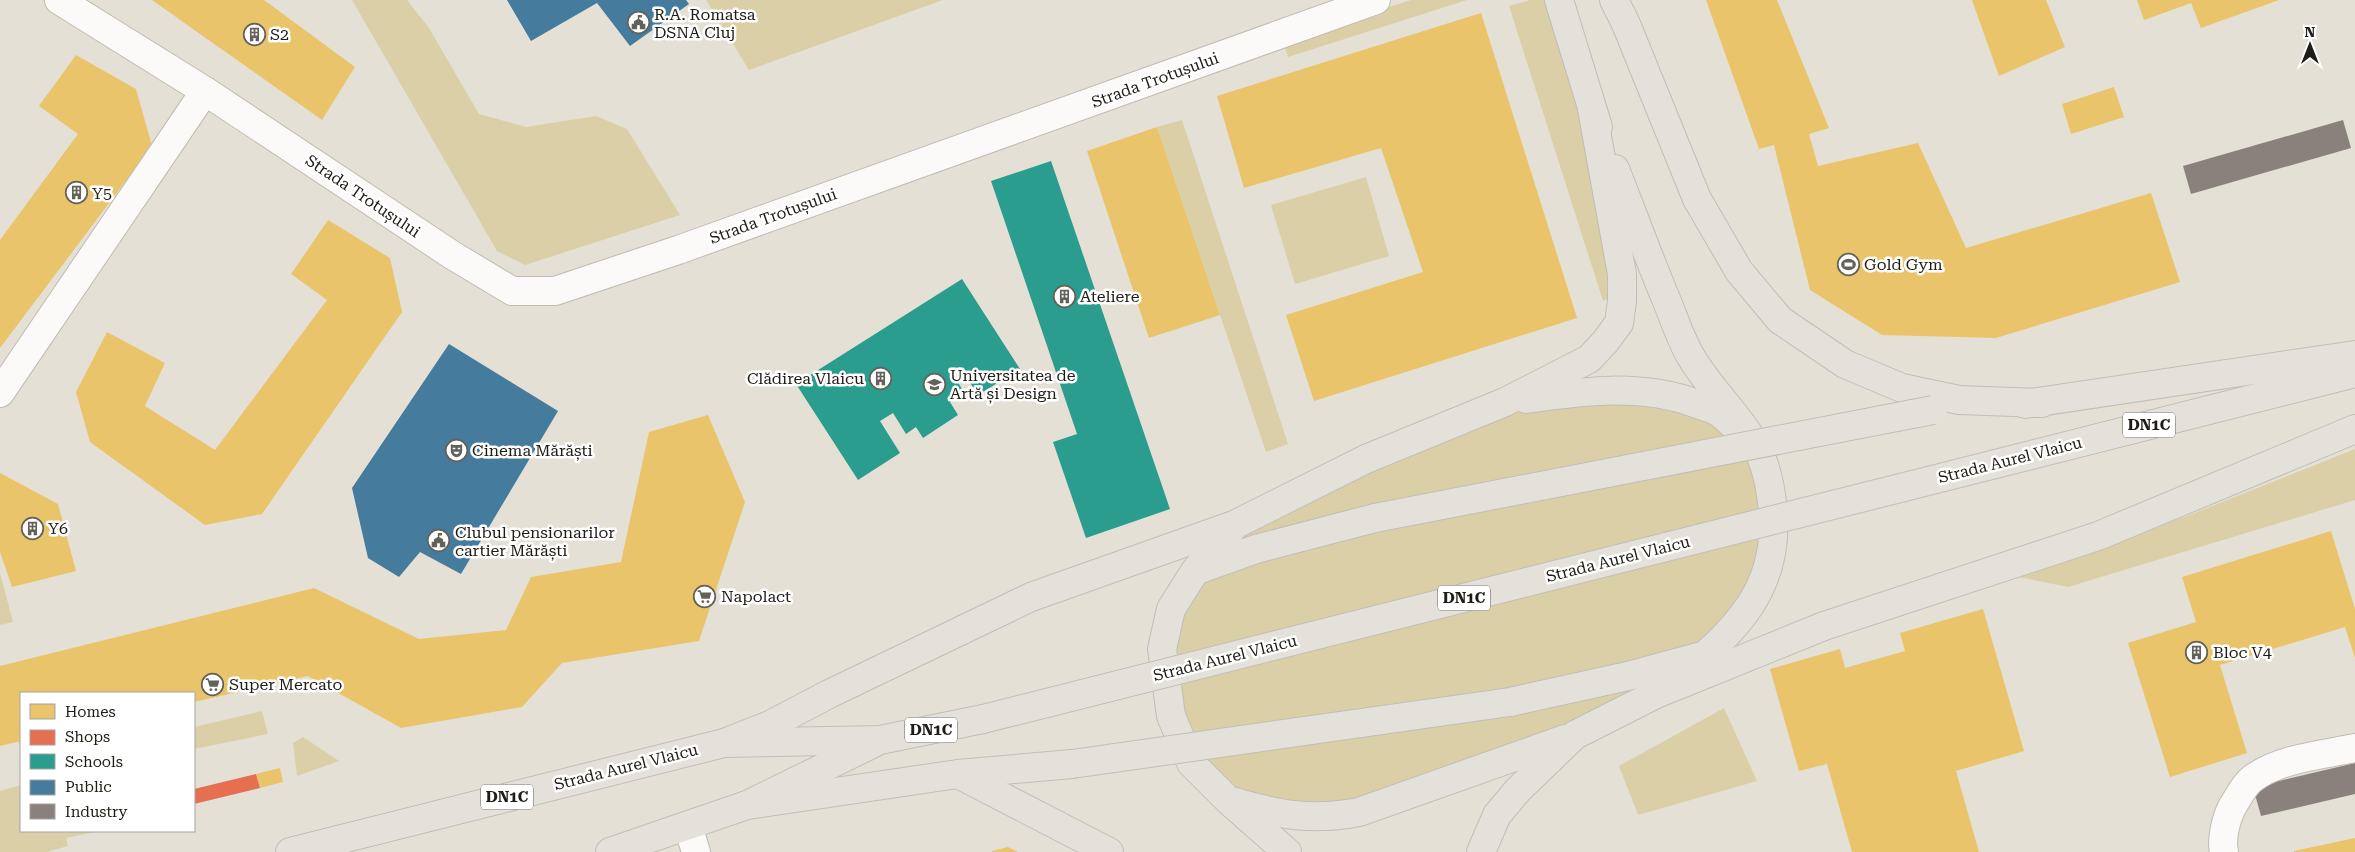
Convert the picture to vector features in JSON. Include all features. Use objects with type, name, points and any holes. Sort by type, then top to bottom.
[{"type":"main road","points":[[1558,0],[1592,109],[1690,356],[1742,422],[1756,446],[1768,474],[1774,531],[1771,561],[1760,590],[1737,625],[1705,656],[1656,694]]},
{"type":"main road","points":[[1614,0],[1626,24],[1697,199],[1739,271],[1780,320],[1846,364],[1902,388],[1960,400],[2042,403]]},
{"type":"main road","points":[[724,743],[770,725],[829,694],[1031,597],[1234,525],[1366,459],[1506,402],[1589,358],[1619,323],[1622,301],[1622,274],[1592,109]]},
{"type":"main road","points":[[1196,571],[1256,549],[1375,518],[1933,410],[2042,403],[2355,355]]},
{"type":"main road","name":"Strada Aurel Vlaicu","points":[[290,852],[724,743],[880,740],[983,719],[2355,373]]},
{"type":"main road","points":[[1506,402],[1581,392],[1619,390],[1686,400],[1718,412],[1745,435],[1768,474]]},
{"type":"main road","points":[[1229,801],[1305,818],[1333,817],[1359,812],[1418,793],[1575,735],[1656,694],[1824,626],[2098,536],[2355,429]]},
{"type":"main road","points":[[1234,525],[1196,571],[1171,609],[1162,649],[1170,716],[1191,763],[1229,801],[1287,852]]},
{"type":"main road","points":[[747,806],[958,774],[1072,764],[1510,702],[1628,676],[1705,656]]},
{"type":"main road","points":[[1481,852],[1497,815],[1518,790],[1575,735]]},
{"type":"main road","name":"Strada Aurel Vlaicu","points":[[610,852],[747,806],[880,740]]},
{"type":"main road","points":[[958,774],[1109,852]]},
{"type":"street","name":"Strada Trotușului","points":[[59,0],[205,91],[452,255],[512,291],[555,291],[678,250],[1376,0]]},
{"type":"street","points":[[0,393],[205,91]]},
{"type":"street","points":[[2224,852],[2223,846],[2228,815],[2250,780],[2267,770],[2288,763],[2355,748]]},
{"type":"street","points":[[688,826],[696,852]]},
{"type":"shaded area","points":[[352,0],[407,0],[429,28],[479,114],[526,127],[596,116],[627,129],[680,215],[525,265],[497,251]]},
{"type":"shaded area","points":[[706,0],[943,0],[749,70]]},
{"type":"shaded area","points":[[1411,0],[1467,0],[1288,57],[1283,41]]},
{"type":"shaded area","points":[[1530,0],[1546,0],[1579,106],[1614,297],[1603,301],[1509,6]]},
{"type":"shaded area","points":[[1182,120],[1288,444],[1266,452],[1157,127]]},
{"type":"shaded area","points":[[1366,177],[1389,256],[1295,284],[1271,205]]},
{"type":"shaded area","points":[[1616,397],[1712,419],[1734,437],[1758,477],[1765,530],[1750,589],[1720,629],[1656,687],[1586,722],[1339,806],[1284,806],[1231,791],[1190,740],[1178,710],[1173,642],[1183,613],[1239,531],[1505,411]]},
{"type":"shaded area","points":[[2355,449],[2355,500],[2068,587],[2014,576],[2187,516]]},
{"type":"shaded area","points":[[0,573],[13,622],[0,625]]},
{"type":"shaded area","points":[[1724,708],[1757,781],[1638,815],[1619,766]]},
{"type":"shaded area","points":[[262,711],[268,734],[195,749],[195,727]]},
{"type":"shaded area","points":[[303,737],[339,761],[297,776],[293,743]]},
{"type":"shaded area","points":[[20,785],[20,832],[95,832],[66,838],[68,846],[47,852],[0,852],[0,791]]},
{"type":"building: Homes","name":"S2","points":[[152,0],[264,0],[355,67],[322,120]]},
{"type":"building: Homes","points":[[1706,0],[1777,0],[1829,128],[1809,134],[1818,166],[1918,143],[1966,248],[2151,193],[2180,282],[1996,338],[1882,335],[1810,290],[1774,145],[1759,149]]},
{"type":"building: Homes","points":[[1972,0],[2046,0],[2065,47],[1999,76]]},
{"type":"building: Homes","points":[[2137,0],[2279,0],[2201,28],[2191,3],[2144,20]]},
{"type":"building: Homes","points":[[1481,13],[1577,318],[1314,401],[1286,315],[1423,272],[1381,148],[1244,188],[1217,96]]},
{"type":"building: Homes","name":"Y5","points":[[76,55],[136,89],[152,146],[0,348],[0,240],[78,134],[39,106]]},
{"type":"building: Homes","points":[[2114,87],[2124,117],[2071,134],[2062,104]]},
{"type":"building: Homes","points":[[1157,127],[1220,315],[1149,338],[1087,151]]},
{"type":"building: Homes","points":[[328,220],[390,258],[402,312],[262,514],[205,525],[90,442],[76,392],[107,332],[165,363],[145,406],[215,450],[327,300],[291,274]]},
{"type":"building: Homes","points":[[708,415],[745,502],[699,641],[562,663],[522,707],[401,728],[308,676],[195,702],[195,692],[20,692],[20,741],[0,746],[0,666],[314,588],[419,639],[506,630],[531,577],[621,562],[649,432]]},
{"type":"building: Homes","name":"Y6","points":[[0,473],[58,504],[76,571],[12,587],[0,552]]},
{"type":"building: Homes","name":"Bloc V4","points":[[2331,531],[2355,609],[2355,658],[2345,627],[2220,665],[2247,753],[2170,777],[2128,643],[2196,622],[2182,577]]},
{"type":"building: Homes","points":[[1983,609],[2024,751],[1956,771],[1979,852],[1852,852],[1827,764],[1799,771],[1770,669],[1840,649],[1845,668],[1905,651],[1900,633]]},
{"type":"building: Homes","points":[[280,768],[283,782],[260,788],[256,774]]},
{"type":"building: Homes","points":[[2355,838],[2355,852],[2294,852],[2294,851]]},
{"type":"building: Homes","points":[[1008,847],[1018,852],[992,852],[992,851]]},
{"type":"building: Shops","points":[[256,774],[260,788],[195,804],[195,789]]},
{"type":"building: Schools","name":"Ateliere","points":[[1051,161],[1170,509],[1086,538],[1053,442],[1077,434],[991,181]]},
{"type":"building: Schools","name":"Clădirea Vlaicu","points":[[962,279],[1020,369],[978,395],[960,367],[952,373],[964,392],[950,402],[958,415],[923,438],[916,427],[906,434],[893,413],[880,421],[900,453],[858,480],[796,384]]},
{"type":"building: Public","name":"R.A. Romatsa DSNA Cluj","points":[[507,0],[686,0],[689,4],[630,46],[597,3],[531,41]]},
{"type":"building: Public","name":"Cinema Mărăști","points":[[449,344],[558,411],[461,574],[420,552],[399,577],[368,558],[352,488]]},
{"type":"building: Industry","points":[[2343,120],[2351,148],[2191,194],[2183,166]]},
{"type":"building: Industry","points":[[2355,763],[2355,794],[2261,816],[2253,787]]},
{"type":"place","name":"R.A. Romatsa DSNA Cluj","points":[[638,23]]},
{"type":"place","name":"S2","points":[[254,34]]},
{"type":"place","name":"Y5","points":[[76,193]]},
{"type":"place","name":"Gold Gym","points":[[1848,264]]},
{"type":"place","name":"Ateliere","points":[[1064,296]]},
{"type":"place","name":"Clădirea Vlaicu","points":[[880,378]]},
{"type":"place","name":"Universitatea de Artă și Design","points":[[934,384]]},
{"type":"place","name":"Cinema Mărăști","points":[[456,450]]},
{"type":"place","name":"Y6","points":[[32,528]]},
{"type":"place","name":"Clubul pensionarilor cartier Mărăști","points":[[439,541]]},
{"type":"place","name":"Napolact","points":[[705,596]]},
{"type":"place","name":"Bloc V4","points":[[2197,652]]},
{"type":"place","name":"Super Mercato","points":[[213,684]]}]
